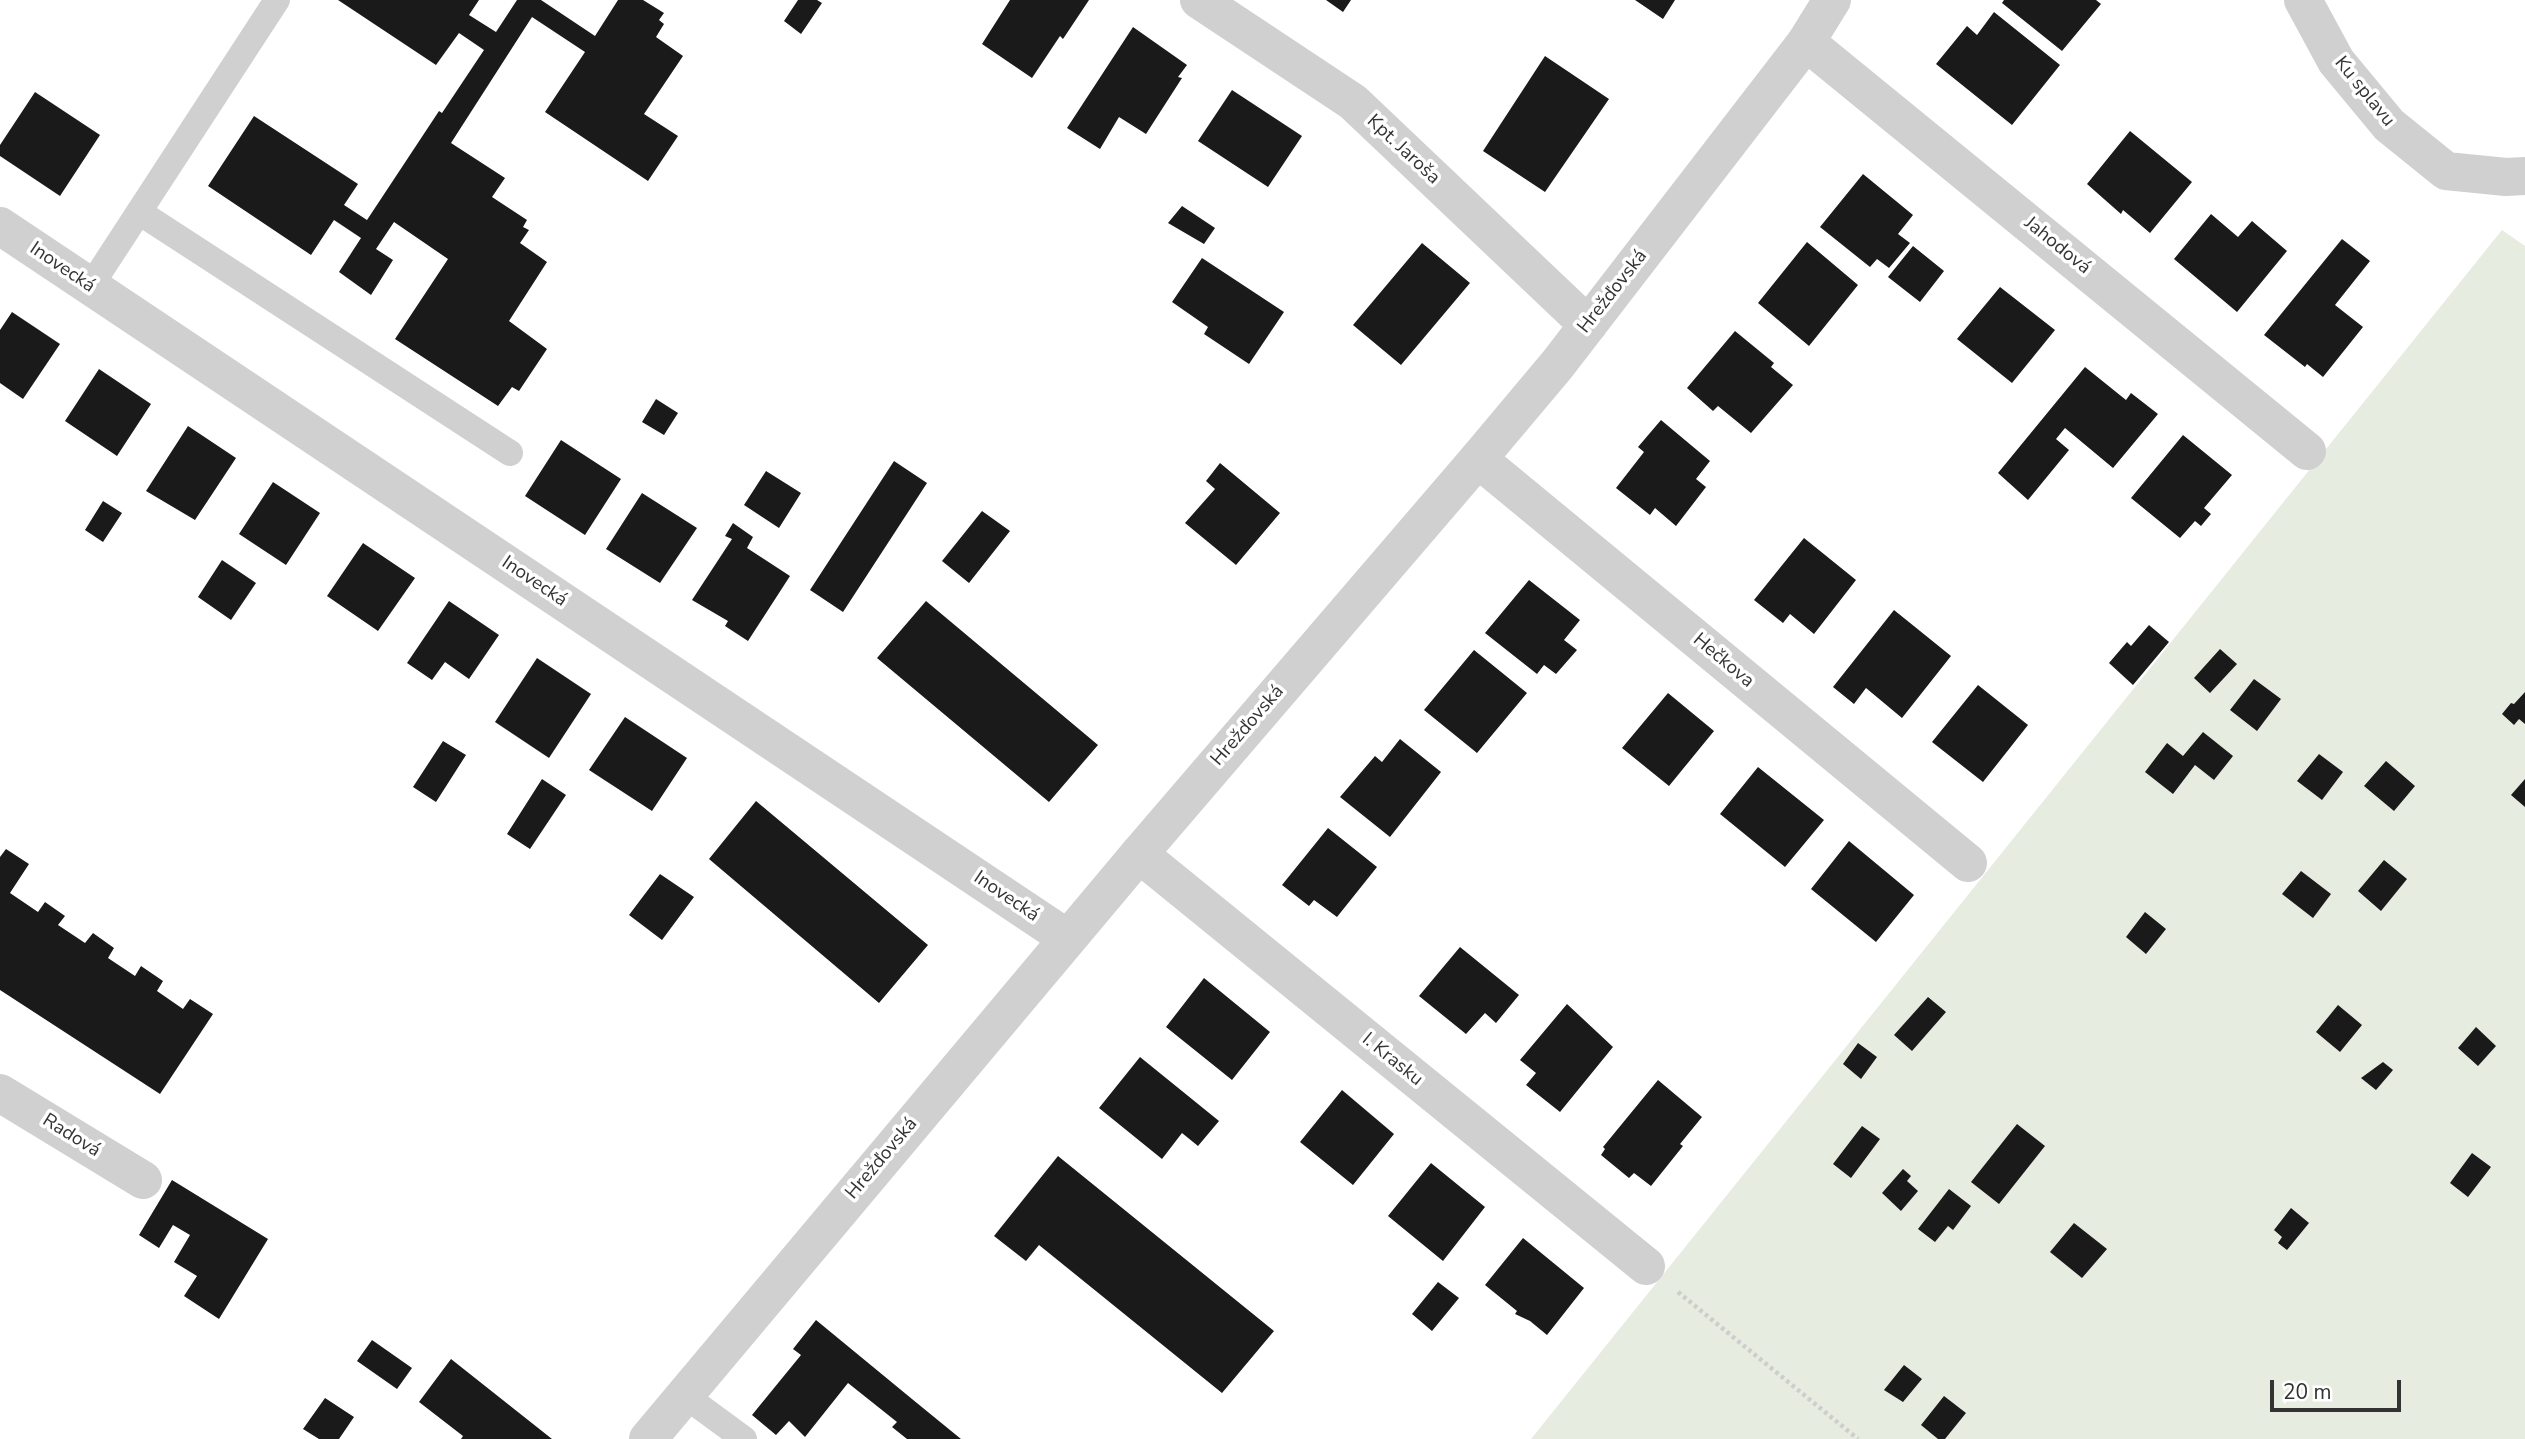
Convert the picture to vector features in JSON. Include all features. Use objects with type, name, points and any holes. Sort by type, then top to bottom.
[{"type":"street","name":"Kpt. Jaroša","points":[[1199,0],[1353,102],[1588,325]]},
{"type":"street","name":"Hrežďovská","points":[[648,1439],[1139,854],[1478,459],[1588,325],[1806,41],[1832,0]]},
{"type":"street","name":"Ku splavu","points":[[2303,0],[2336,61],[2389,125],[2446,171],[2505,177],[2525,176]]},
{"type":"street","name":"Jahodová","points":[[1806,41],[2307,451]]},
{"type":"street","name":"Inovecká","points":[[0,226],[1068,938]]},
{"type":"street","name":"Hečkova","points":[[1478,459],[1968,863]]},
{"type":"street","name":"I. Krasku","points":[[1139,854],[1646,1266]]},
{"type":"street","name":"Radová","points":[[0,1093],[143,1180]]},
{"type":"lane","points":[[90,286],[277,0]]},
{"type":"lane","points":[[139,212],[510,453]]},
{"type":"lane","points":[[684,1395],[744,1439]]},
{"type":"path","points":[[1646,1266],[1858,1439]]},
{"type":"shaded area","points":[[2502,230],[2525,246],[2525,1439],[1531,1439]]},
{"type":"building","points":[[338,0],[479,0],[469,15],[496,32],[517,0],[541,0],[595,36],[618,0],[643,0],[664,13],[659,20],[664,24],[656,37],[683,56],[644,114],[678,136],[648,181],[545,112],[585,52],[532,17],[451,143],[505,178],[492,197],[527,220],[523,227],[529,230],[520,243],[547,262],[509,321],[547,349],[519,391],[512,387],[498,406],[395,339],[448,259],[394,222],[376,249],[393,260],[371,295],[339,272],[361,238],[334,220],[311,255],[208,186],[254,116],[358,184],[344,205],[367,220],[439,111],[442,113],[484,50],[459,33],[436,65]]},
{"type":"building","points":[[798,0],[817,0],[822,3],[801,34],[784,21]]},
{"type":"building","points":[[1010,0],[1089,0],[1063,39],[1060,36],[1032,78],[982,44]]},
{"type":"building","points":[[1326,0],[1351,0],[1343,12]]},
{"type":"building","points":[[1635,0],[1675,0],[1663,19]]},
{"type":"building","points":[[2004,0],[2096,0],[2101,4],[2062,51],[2002,3]]},
{"type":"building","points":[[1994,12],[2060,65],[2012,125],[1936,64],[1967,26],[1977,35]]},
{"type":"building","points":[[1133,27],[1187,65],[1178,77],[1182,78],[1146,134],[1119,117],[1100,149],[1067,128]]},
{"type":"building","points":[[1545,56],[1609,99],[1545,192],[1483,151]]},
{"type":"building","points":[[1232,90],[1302,136],[1268,187],[1198,141]]},
{"type":"building","points":[[35,92],[100,135],[60,196],[0,156],[0,145]]},
{"type":"building","points":[[2130,131],[2192,182],[2150,233],[2123,210],[2121,214],[2087,184]]},
{"type":"building","points":[[1863,174],[1913,215],[1898,234],[1910,243],[1889,268],[1877,259],[1870,267],[1820,227]]},
{"type":"building","points":[[1182,206],[1215,228],[1204,244],[1168,223]]},
{"type":"building","points":[[2211,214],[2238,237],[2252,221],[2287,251],[2237,312],[2174,259]]},
{"type":"building","points":[[2342,239],[2370,261],[2335,305],[2363,327],[2323,377],[2307,364],[2305,367],[2264,335]]},
{"type":"building","points":[[1807,242],[1858,285],[1809,346],[1758,303]]},
{"type":"building","points":[[1422,243],[1470,283],[1401,365],[1353,325]]},
{"type":"building","points":[[1913,246],[1944,271],[1920,302],[1888,277]]},
{"type":"building","points":[[1202,258],[1284,312],[1249,364],[1204,334],[1208,327],[1172,302]]},
{"type":"building","points":[[2000,287],[2055,330],[2012,383],[1957,339]]},
{"type":"building","points":[[12,312],[60,344],[23,399],[0,383],[0,330]]},
{"type":"building","points":[[1735,331],[1774,363],[1771,367],[1793,385],[1751,433],[1718,406],[1713,411],[1687,388]]},
{"type":"building","points":[[2085,367],[2126,400],[2131,393],[2158,414],[2113,468],[2065,428],[2056,439],[2069,450],[2028,500],[1998,473]]},
{"type":"building","points":[[99,369],[151,404],[117,456],[65,421]]},
{"type":"building","points":[[656,399],[678,413],[664,435],[642,422]]},
{"type":"building","points":[[1661,420],[1710,461],[1696,479],[1706,487],[1676,526],[1655,508],[1650,515],[1616,488],[1644,452],[1638,447]]},
{"type":"building","points":[[188,426],[236,458],[195,520],[146,491]]},
{"type":"building","points":[[2183,435],[2232,475],[2204,508],[2211,514],[2201,526],[2195,521],[2180,538],[2131,498]]},
{"type":"building","points":[[561,440],[621,479],[585,535],[525,496]]},
{"type":"building","points":[[894,461],[927,483],[843,612],[810,590]]},
{"type":"building","points":[[1220,463],[1280,513],[1236,565],[1185,523],[1215,489],[1206,481]]},
{"type":"building","points":[[766,471],[801,493],[779,528],[744,505]]},
{"type":"building","points":[[273,482],[320,513],[286,565],[239,534]]},
{"type":"building","points":[[642,493],[697,528],[660,583],[606,549]]},
{"type":"building","points":[[103,501],[122,513],[103,542],[85,530]]},
{"type":"building","points":[[982,511],[1010,531],[969,583],[942,561]]},
{"type":"building","points":[[733,523],[753,537],[747,548],[790,576],[748,641],[725,626],[728,621],[692,600],[732,539],[725,536]]},
{"type":"building","points":[[1804,538],[1856,580],[1814,634],[1790,614],[1783,623],[1754,600]]},
{"type":"building","points":[[363,543],[415,578],[378,631],[327,596]]},
{"type":"building","points":[[222,560],[256,583],[231,620],[198,597]]},
{"type":"building","points":[[1529,580],[1580,620],[1564,640],[1577,650],[1556,674],[1544,665],[1537,674],[1485,633]]},
{"type":"building","points":[[449,601],[499,635],[469,679],[445,662],[432,680],[407,663]]},
{"type":"building","points":[[926,601],[1098,745],[1049,802],[877,658]]},
{"type":"building","points":[[1894,610],[1951,656],[1902,718],[1866,688],[1854,704],[1833,687]]},
{"type":"building","points":[[2149,625],[2169,642],[2133,685],[2109,663],[2127,642],[2131,646]]},
{"type":"building","points":[[2220,649],[2237,664],[2210,693],[2194,678]]},
{"type":"building","points":[[1474,650],[1527,693],[1477,753],[1424,710]]},
{"type":"building","points":[[537,658],[591,694],[549,758],[495,722]]},
{"type":"building","points":[[2254,679],[2281,699],[2257,731],[2230,710]]},
{"type":"building","points":[[1978,685],[2028,725],[1983,782],[1932,742]]},
{"type":"building","points":[[2525,692],[2525,724],[2519,719],[2514,725],[2502,714]]},
{"type":"building","points":[[1668,693],[1714,731],[1669,786],[1622,748]]},
{"type":"building","points":[[625,717],[687,758],[652,811],[589,770]]},
{"type":"building","points":[[2203,732],[2233,756],[2214,780],[2195,765],[2173,794],[2145,772],[2167,743],[2183,756]]},
{"type":"building","points":[[1400,739],[1441,772],[1390,837],[1340,797],[1375,756],[1382,762]]},
{"type":"building","points":[[443,741],[466,755],[436,802],[413,787]]},
{"type":"building","points":[[2319,754],[2343,772],[2322,800],[2297,781]]},
{"type":"building","points":[[2386,761],[2415,786],[2394,811],[2364,786]]},
{"type":"building","points":[[1758,767],[1824,820],[1785,867],[1720,814]]},
{"type":"building","points":[[542,779],[566,795],[530,849],[507,834]]},
{"type":"building","points":[[2525,779],[2525,807],[2511,795]]},
{"type":"building","points":[[756,801],[928,945],[879,1003],[709,859]]},
{"type":"building","points":[[1328,828],[1377,867],[1337,917],[1314,900],[1309,906],[1282,885]]},
{"type":"building","points":[[1849,841],[1914,895],[1876,942],[1811,889]]},
{"type":"building","points":[[6,849],[29,864],[10,893],[38,912],[45,902],[65,916],[58,925],[85,943],[93,933],[114,948],[108,958],[135,976],[141,966],[163,981],[157,991],[183,1009],[190,999],[213,1014],[160,1094],[0,990],[0,857]]},
{"type":"building","points":[[2384,860],[2407,879],[2381,911],[2358,891]]},
{"type":"building","points":[[2301,871],[2331,894],[2313,918],[2282,894]]},
{"type":"building","points":[[660,874],[694,897],[662,940],[629,915]]},
{"type":"building","points":[[2145,912],[2166,929],[2146,954],[2126,937]]},
{"type":"building","points":[[1460,947],[1519,995],[1496,1023],[1485,1013],[1466,1034],[1419,996]]},
{"type":"building","points":[[1204,978],[1270,1032],[1232,1080],[1166,1027]]},
{"type":"building","points":[[1928,997],[1946,1012],[1912,1051],[1894,1035]]},
{"type":"building","points":[[1567,1004],[1613,1047],[1560,1112],[1526,1085],[1536,1073],[1520,1060]]},
{"type":"building","points":[[2338,1005],[2362,1025],[2340,1052],[2316,1032]]},
{"type":"building","points":[[2476,1027],[2496,1046],[2478,1066],[2458,1048]]},
{"type":"building","points":[[1858,1043],[1877,1057],[1861,1079],[1843,1064]]},
{"type":"building","points":[[1140,1057],[1219,1121],[1198,1146],[1182,1133],[1162,1159],[1099,1108]]},
{"type":"building","points":[[2383,1062],[2393,1070],[2376,1090],[2361,1078]]},
{"type":"building","points":[[1658,1080],[1702,1117],[1651,1186],[1634,1173],[1629,1178],[1601,1155],[1605,1149],[1603,1147]]},
{"type":"building","points":[[1342,1090],[1394,1134],[1353,1185],[1300,1142]]},
{"type":"building","points":[[2017,1124],[2045,1146],[1999,1204],[1971,1182]]},
{"type":"building","points":[[1862,1126],[1880,1139],[1851,1178],[1833,1164]]},
{"type":"building","points":[[2472,1153],[2491,1167],[2468,1197],[2450,1183]]},
{"type":"building","points":[[1058,1156],[1274,1331],[1222,1393],[1039,1245],[1026,1261],[994,1236]]},
{"type":"building","points":[[1431,1163],[1485,1207],[1443,1261],[1388,1216]]},
{"type":"building","points":[[1903,1169],[1911,1176],[1907,1181],[1918,1191],[1901,1211],[1882,1193]]},
{"type":"building","points":[[172,1180],[268,1239],[219,1319],[184,1296],[197,1276],[174,1262],[190,1235],[173,1225],[159,1248],[139,1235]]},
{"type":"building","points":[[1949,1189],[1971,1206],[1953,1230],[1948,1226],[1935,1242],[1918,1229]]},
{"type":"building","points":[[2291,1208],[2309,1223],[2287,1250],[2278,1243],[2282,1237],[2274,1230]]},
{"type":"building","points":[[2074,1223],[2107,1249],[2082,1278],[2050,1252]]},
{"type":"building","points":[[1523,1238],[1584,1288],[1547,1335],[1530,1321],[1515,1314],[1517,1311],[1485,1285]]},
{"type":"building","points":[[1438,1282],[1459,1298],[1432,1331],[1412,1314]]},
{"type":"building","points":[[816,1320],[961,1439],[907,1439],[892,1427],[897,1422],[848,1383],[805,1437],[789,1421],[776,1435],[752,1415],[801,1355],[793,1349]]},
{"type":"building","points":[[372,1340],[412,1368],[397,1389],[357,1361]]},
{"type":"building","points":[[451,1359],[552,1439],[461,1439],[463,1436],[419,1402]]},
{"type":"building","points":[[1904,1365],[1922,1379],[1903,1402],[1884,1390]]},
{"type":"building","points":[[1944,1396],[1966,1413],[1945,1439],[1938,1439],[1921,1425]]},
{"type":"building","points":[[325,1398],[354,1417],[339,1439],[319,1439],[303,1429]]}]
